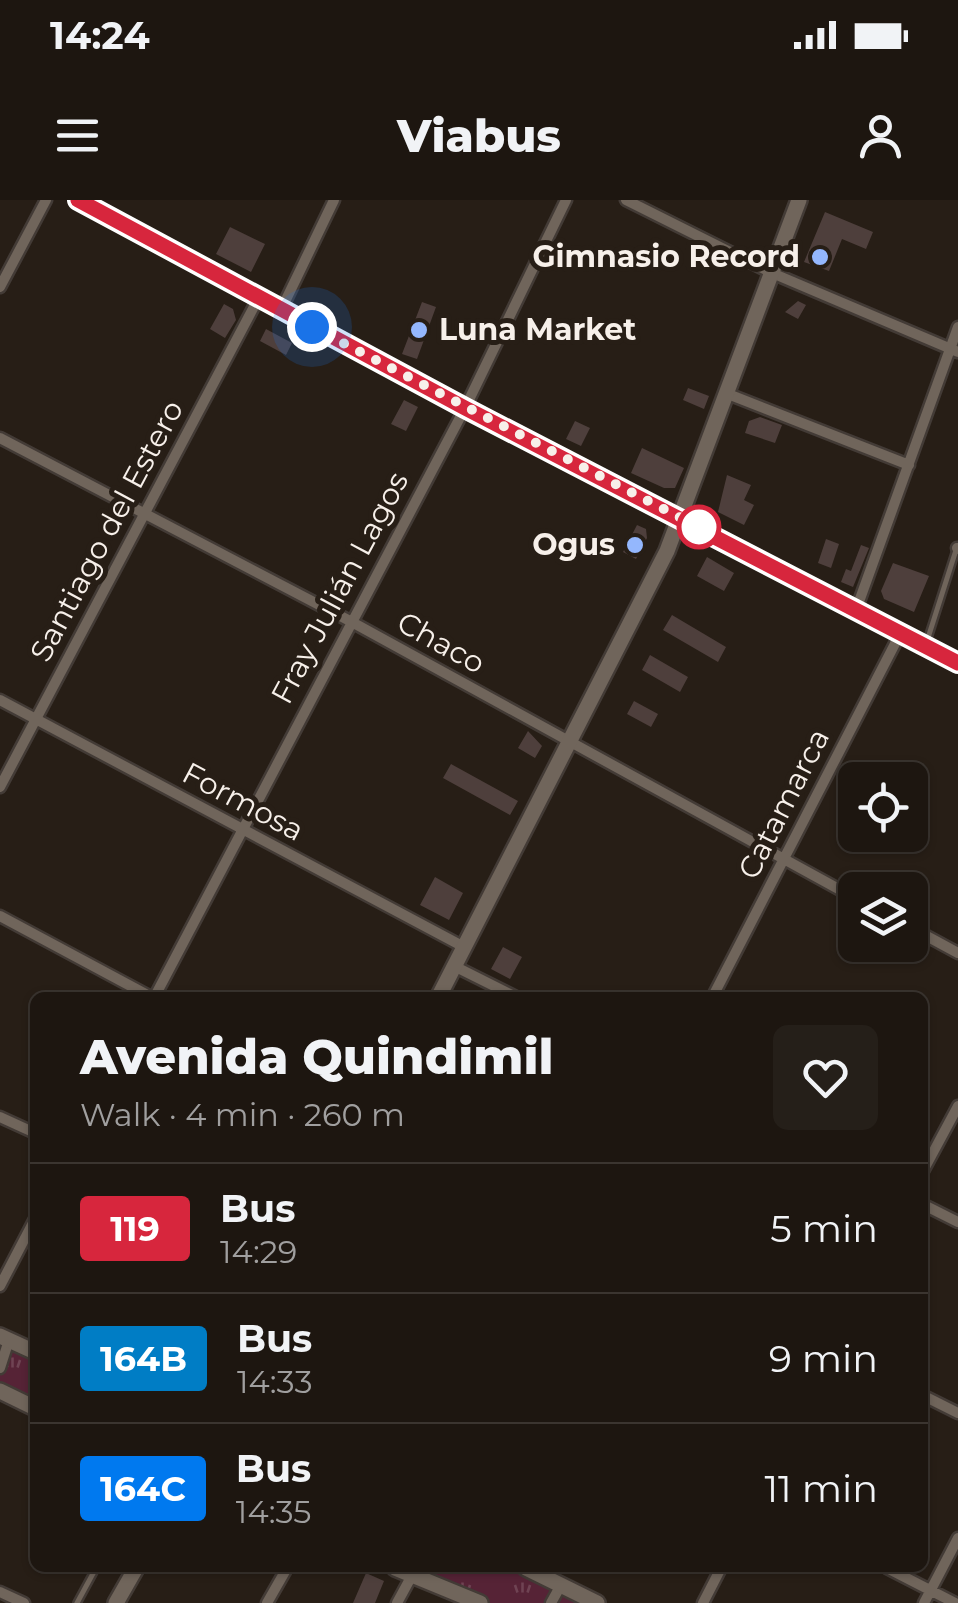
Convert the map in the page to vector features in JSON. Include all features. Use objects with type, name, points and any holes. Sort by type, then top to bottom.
[{"type":"main road","points":[[78,200],[100,205],[258,299],[958,664]]},
{"type":"main road","points":[[441,992],[682,518],[799,200]]},
{"type":"main road","points":[[4,1338],[30,1350]]},
{"type":"main road","points":[[0,1391],[30,1406]]},
{"type":"main road","points":[[116,1603],[134,1572]]},
{"type":"main road","points":[[416,1572],[480,1603]]},
{"type":"main road","points":[[535,1572],[597,1603]]},
{"type":"street","points":[[0,286],[46,200]]},
{"type":"street","points":[[281,310],[334,200]]},
{"type":"street","name":"Fray Julián Lagos","points":[[157,992],[465,408],[566,200]]},
{"type":"street","points":[[626,200],[772,274],[954,350]]},
{"type":"street","name":"Santiago del Estero","points":[[0,787],[258,299]]},
{"type":"street","points":[[856,610],[954,350],[958,327]]},
{"type":"street","points":[[728,394],[909,465]]},
{"type":"street","name":"Chaco","points":[[0,438],[350,621],[838,889]]},
{"type":"street","name":"Catamarca","points":[[715,992],[900,634]]},
{"type":"street","name":"Formosa","points":[[0,700],[464,947]]},
{"type":"street","points":[[0,916],[143,992]]},
{"type":"street","points":[[928,937],[958,953]]},
{"type":"street","points":[[454,966],[506,992]]},
{"type":"street","points":[[928,1162],[958,1106]]},
{"type":"street","points":[[0,1117],[30,1131]]},
{"type":"street","points":[[928,1207],[958,1222]]},
{"type":"street","points":[[0,1286],[30,1229]]},
{"type":"street","points":[[0,1368],[4,1338]]},
{"type":"street","points":[[928,1398],[958,1414]]},
{"type":"street","points":[[924,1603],[958,1538]]},
{"type":"street","points":[[268,1603],[285,1572]]},
{"type":"street","points":[[397,1603],[413,1572]]},
{"type":"street","points":[[703,1603],[720,1572]]},
{"type":"street","points":[[896,1572],[954,1603]]},
{"type":"street","points":[[552,1603],[561,1584]]},
{"type":"street","points":[[0,1592],[24,1603]]},
{"type":"lane","points":[[926,647],[958,547]]},
{"type":"lane","points":[[77,1603],[94,1572]]},
{"type":"green space","points":[[0,1336],[30,1350],[30,1406],[0,1391]]},
{"type":"green space","points":[[405,1572],[534,1572],[597,1603],[480,1603]]},
{"type":"building","points":[[825,212],[873,232],[866,249],[842,239],[829,271],[804,262]]},
{"type":"building","points":[[230,227],[265,244],[251,272],[216,254]]},
{"type":"building","points":[[798,301],[806,305],[798,319],[785,312]]},
{"type":"building","name":"Luna Market","points":[[422,302],[436,307],[417,359],[402,354]]},
{"type":"building","points":[[224,304],[233,309],[236,320],[225,338],[210,329]]},
{"type":"building","points":[[266,329],[292,343],[286,355],[260,341]]},
{"type":"building","points":[[688,388],[709,396],[704,409],[683,400]]},
{"type":"building","points":[[404,400],[418,407],[406,431],[391,424]]},
{"type":"building","points":[[760,417],[782,425],[775,443],[745,433],[749,421]]},
{"type":"building","points":[[575,421],[590,428],[581,446],[566,439]]},
{"type":"building","points":[[642,448],[684,468],[675,488],[664,488],[631,473]]},
{"type":"building","points":[[727,475],[751,485],[744,500],[754,505],[744,525],[718,512]]},
{"type":"building","name":"Ogus","points":[[637,525],[646,529],[647,538],[636,559],[623,552]]},
{"type":"building","points":[[826,539],[839,544],[831,568],[818,563]]},
{"type":"building","points":[[861,545],[869,548],[853,587],[841,582],[846,569],[851,571]]},
{"type":"building","points":[[707,557],[734,573],[724,591],[697,576]]},
{"type":"building","points":[[893,563],[929,576],[914,612],[884,599],[881,591]]},
{"type":"building","points":[[672,615],[726,647],[718,662],[663,630]]},
{"type":"building","points":[[650,655],[688,677],[680,692],[642,670]]},
{"type":"building","points":[[634,701],[658,714],[651,727],[627,714]]},
{"type":"building","points":[[528,731],[542,746],[535,758],[518,748]]},
{"type":"building","points":[[451,764],[518,801],[510,815],[443,778]]},
{"type":"building","points":[[435,877],[463,893],[449,920],[420,905]]},
{"type":"building","points":[[503,947],[522,957],[510,979],[491,969]]},
{"type":"building","points":[[366,1573],[384,1581],[375,1603],[353,1603]]},
{"type":"bus line","name":"119","points":[[78,200],[465,408],[958,663]]},
{"type":"place","name":"Gimnasio Record","points":[[820,257]]},
{"type":"place","name":"Luna Market","points":[[419,330]]},
{"type":"place","name":"Ogus","points":[[635,545]]},
{"type":"route","points":[[312,327],[716,536],[699,527]]}]
